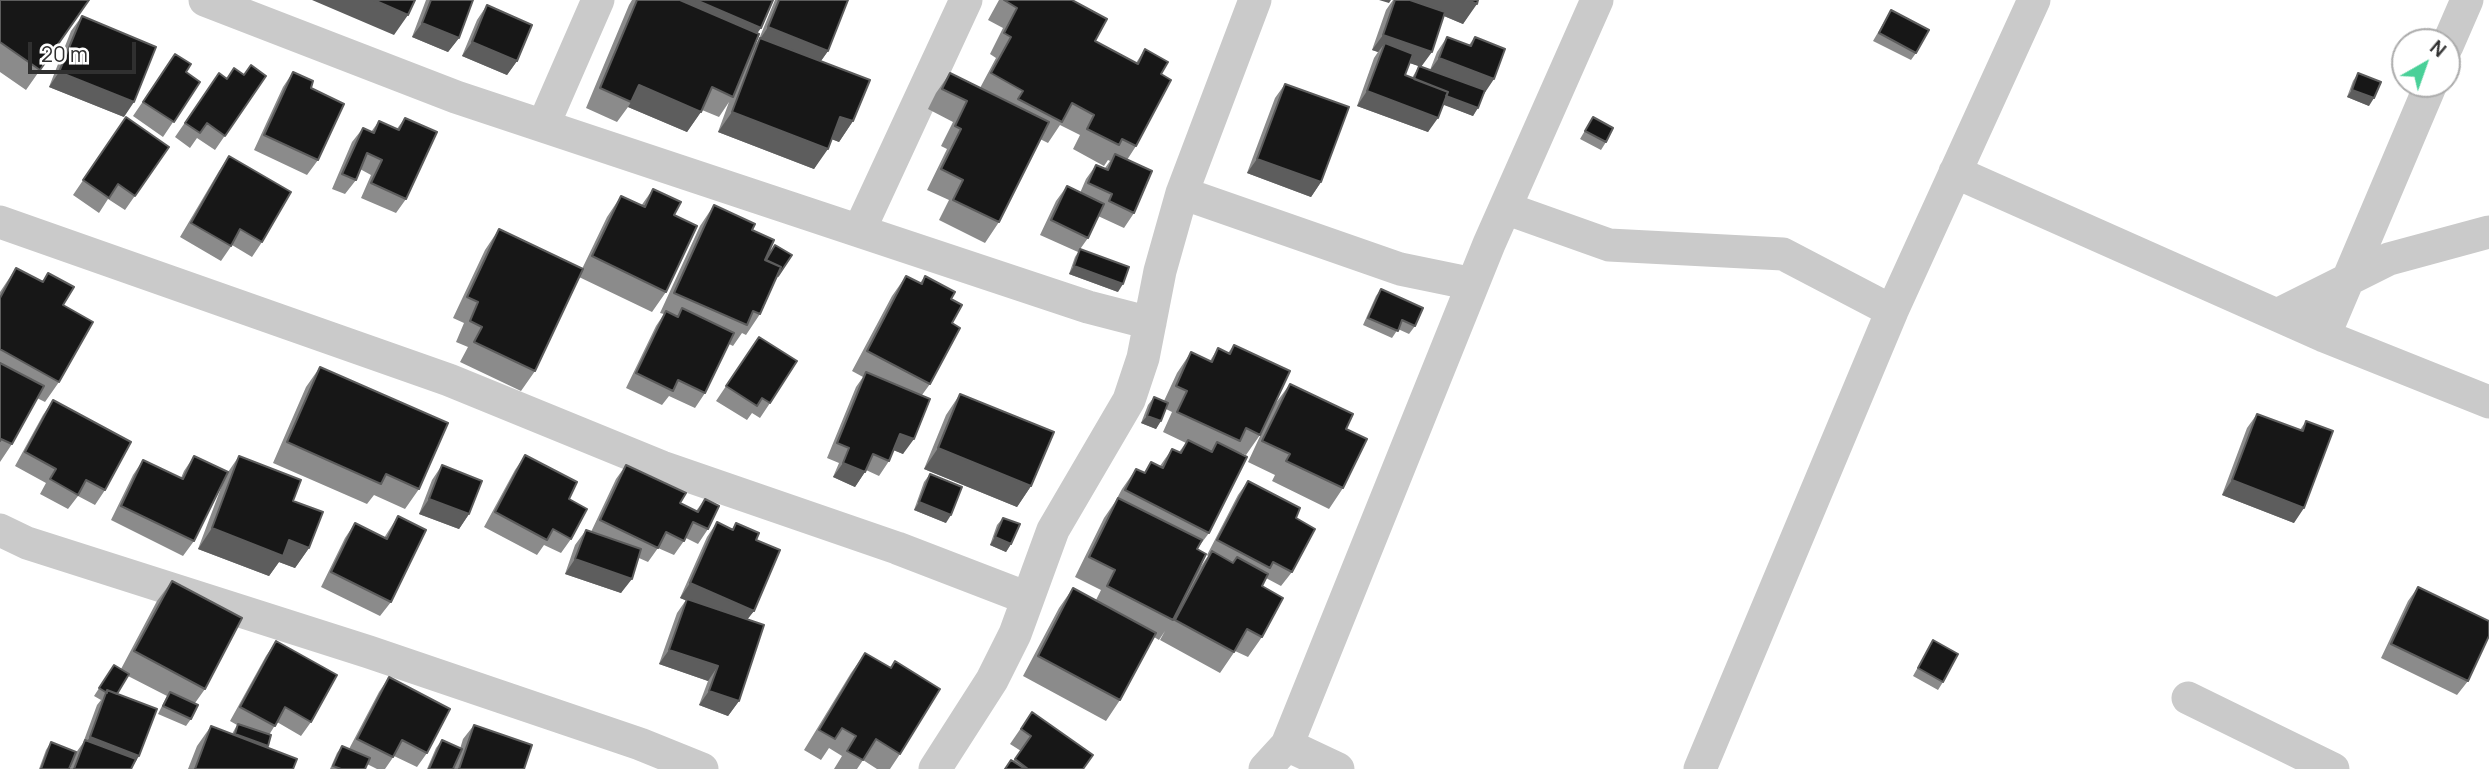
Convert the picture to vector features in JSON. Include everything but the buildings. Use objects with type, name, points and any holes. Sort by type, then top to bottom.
[{"type":"street","points":[[205,0],[456,97],[1088,307],[1150,323]]},
{"type":"street","points":[[543,126],[598,0]]},
{"type":"street","points":[[859,231],[966,0]]},
{"type":"street","points":[[935,769],[992,680],[1015,634],[1053,530],[1129,400],[1143,358],[1160,271],[1181,193],[1255,0]]},
{"type":"street","points":[[1338,769],[1276,757],[1505,208],[1597,0]]},
{"type":"street","points":[[1700,769],[1892,311],[2034,0]]},
{"type":"street","points":[[2455,28],[2467,0]]},
{"type":"street","points":[[2324,336],[2425,98]]},
{"type":"street","points":[[1955,172],[2324,336],[2489,402]]},
{"type":"street","points":[[1181,193],[1399,269],[1473,284]]},
{"type":"street","points":[[1505,208],[1609,245],[1783,254],[1892,311]]},
{"type":"street","points":[[0,222],[449,380],[663,467],[897,548],[1027,598]]},
{"type":"street","points":[[2277,315],[2389,259],[2489,232]]},
{"type":"street","points":[[0,530],[27,543],[369,652],[640,744],[702,769]]},
{"type":"street","points":[[2188,698],[2333,769]]}]
